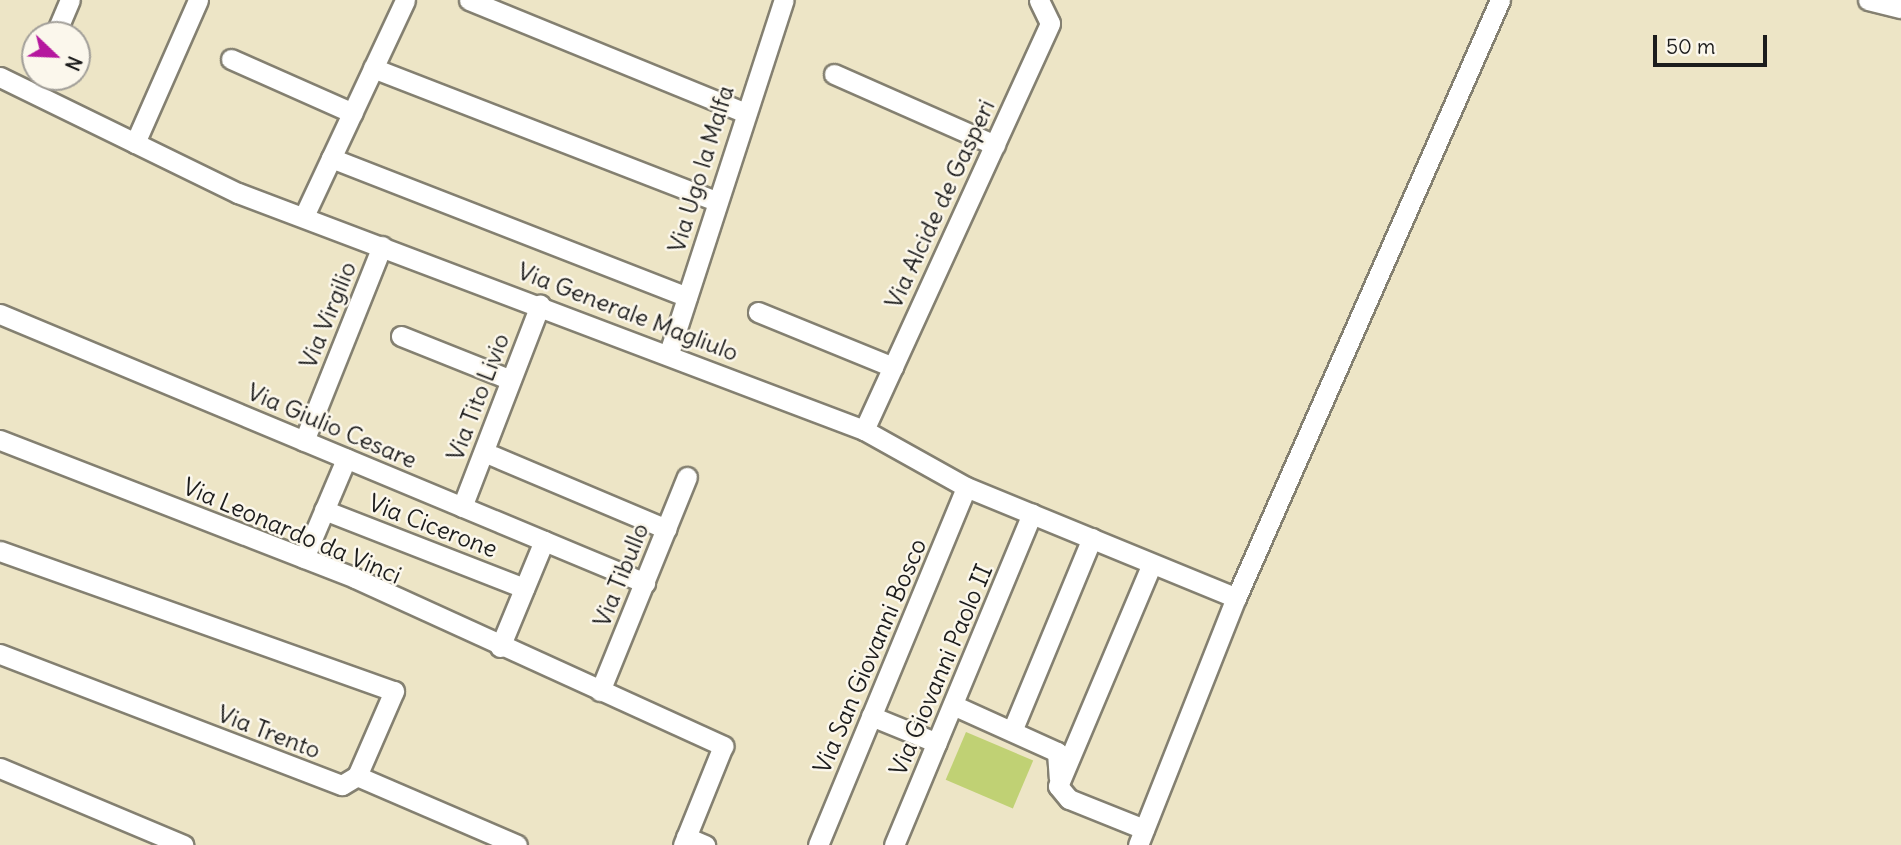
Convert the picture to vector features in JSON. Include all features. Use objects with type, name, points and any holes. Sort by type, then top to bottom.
[{"type":"street","points":[[61,21],[70,0]]},
{"type":"street","points":[[135,144],[198,0]]},
{"type":"street","points":[[304,216],[404,0]]},
{"type":"street","points":[[469,0],[743,112]]},
{"type":"street","name":"Via Ugo la Malfa","points":[[669,353],[743,112],[784,0]]},
{"type":"street","name":"Via Alcide de Gasperi","points":[[863,430],[1050,23],[1040,0]]},
{"type":"street","points":[[953,705],[1057,752],[1058,786],[1069,799],[1141,837],[1236,598],[1500,0]]},
{"type":"street","points":[[1868,0],[1901,8]]},
{"type":"street","points":[[231,59],[353,113]]},
{"type":"street","points":[[373,68],[716,201]]},
{"type":"street","points":[[834,74],[995,145]]},
{"type":"street","name":"Via Generale Magliulo","points":[[0,77],[21,81]]},
{"type":"street","name":"Via Generale Magliulo","points":[[46,91],[135,144],[304,216],[669,353],[863,430],[967,487],[1236,598]]},
{"type":"street","points":[[331,158],[687,297]]},
{"type":"street","name":"Via Virgilio","points":[[304,441],[382,246]]},
{"type":"street","name":"Via Tito Livio","points":[[462,507],[540,305]]},
{"type":"street","points":[[758,312],[893,367]]},
{"type":"street","name":"Via Giulio Cesare","points":[[0,314],[645,583]]},
{"type":"street","points":[[401,335],[511,380]]},
{"type":"street","name":"Via Leonardo da Vinci","points":[[0,440],[304,558],[723,746],[685,841]]},
{"type":"street","points":[[484,452],[666,529]]},
{"type":"street","points":[[304,558],[346,459]]},
{"type":"street","name":"Via Tibullo","points":[[600,691],[687,477]]},
{"type":"street","name":"Via San Giovanni Bosco","points":[[818,845],[967,487]]},
{"type":"street","name":"Via Cicerone","points":[[324,510],[524,588]]},
{"type":"street","name":"Via Giovanni Paolo II","points":[[894,845],[1032,514]]},
{"type":"street","points":[[1012,731],[1092,538]]},
{"type":"street","points":[[500,647],[544,541]]},
{"type":"street","points":[[0,551],[394,691],[357,776]]},
{"type":"street","points":[[1058,786],[1152,564]]},
{"type":"street","name":"Via Trento","points":[[0,654],[342,785],[357,776],[517,845]]},
{"type":"street","points":[[871,716],[937,743]]},
{"type":"street","points":[[0,768],[183,845]]},
{"type":"street","points":[[685,841],[705,845]]},
{"type":"green space","points":[[966,732],[1033,761],[1013,808],[946,780]]}]
